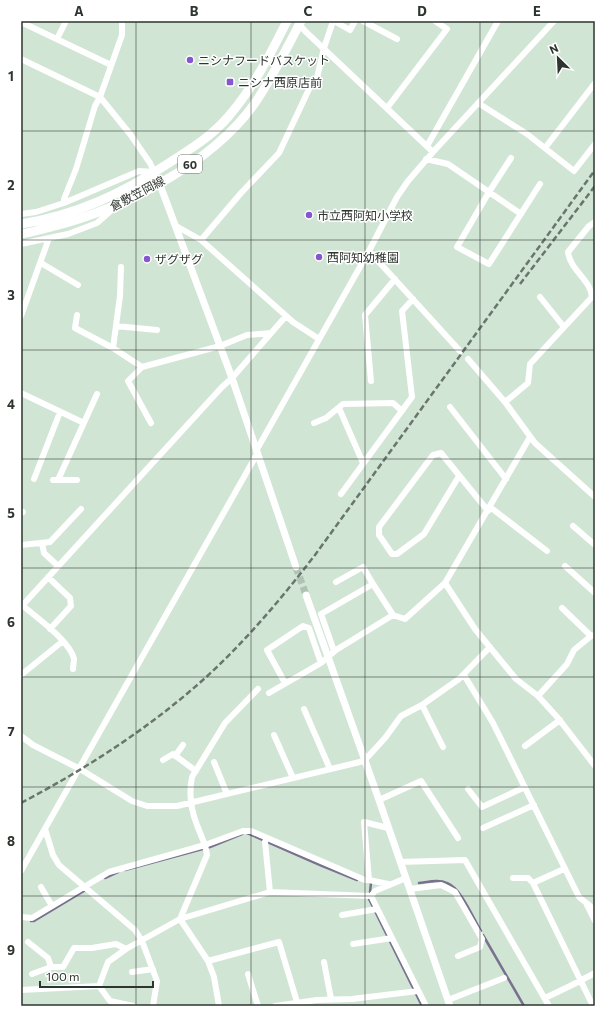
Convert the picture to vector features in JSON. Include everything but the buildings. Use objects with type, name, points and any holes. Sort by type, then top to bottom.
[{"type":"main road","name":"倉敷笠岡線","points":[[21,224],[45,220],[74,212],[127,188],[155,172],[212,134],[246,96],[262,70],[287,21]]},
{"type":"main road","name":"倉敷笠岡線","points":[[21,234],[74,221],[117,205],[159,182],[197,159],[213,147],[235,127],[258,98],[299,22]]},
{"type":"street","points":[[57,39],[66,21]]},
{"type":"street","points":[[64,203],[64,199],[76,170],[95,106],[100,97],[110,65],[122,35],[122,21]]},
{"type":"street","points":[[201,240],[241,193],[279,153],[310,87],[316,82],[324,48],[334,21],[350,30],[355,21]]},
{"type":"street","points":[[363,21],[397,39]]},
{"type":"street","points":[[388,108],[447,29],[435,21]]},
{"type":"street","points":[[427,146],[498,21]]},
{"type":"street","points":[[21,871],[80,769],[369,251],[397,197],[426,159],[554,21]]},
{"type":"street","points":[[299,22],[305,31],[433,152]]},
{"type":"street","points":[[23,24],[110,65]]},
{"type":"street","points":[[21,59],[100,97],[130,134],[155,172],[232,378],[296,567]]},
{"type":"street","points":[[545,148],[595,83]]},
{"type":"street","points":[[478,104],[527,134],[574,171],[595,144]]},
{"type":"street","points":[[511,158],[457,247],[489,264],[540,184]]},
{"type":"street","points":[[426,159],[448,164],[521,214]]},
{"type":"street","points":[[21,214],[36,212],[64,203],[139,171],[155,172]]},
{"type":"street","points":[[21,244],[68,234],[97,223],[117,205]]},
{"type":"street","points":[[505,402],[528,383],[530,364],[592,297],[591,291],[568,259],[568,252],[589,226],[595,222]]},
{"type":"street","points":[[176,226],[201,240],[293,322],[319,339]]},
{"type":"street","points":[[21,316],[50,238]]},
{"type":"street","points":[[369,251],[460,351]]},
{"type":"street","points":[[41,263],[78,285]]},
{"type":"street","points":[[113,348],[120,296],[121,267]]},
{"type":"street","points":[[371,381],[365,315],[395,279]]},
{"type":"street","points":[[540,297],[564,327]]},
{"type":"street","points":[[341,494],[412,398],[402,311],[413,299]]},
{"type":"street","points":[[77,315],[75,328],[113,348],[142,367]]},
{"type":"street","points":[[73,669],[74,660],[68,647],[50,629],[22,606],[222,387],[232,378],[286,316]]},
{"type":"street","points":[[116,326],[156,330]]},
{"type":"street","points":[[151,423],[128,381],[142,367],[220,346],[247,335],[271,333]]},
{"type":"street","points":[[468,359],[505,402],[530,437],[595,497]]},
{"type":"street","points":[[21,393],[84,423]]},
{"type":"street","points":[[77,480],[56,480],[97,394]]},
{"type":"street","points":[[314,423],[326,418],[343,404],[393,403],[402,411]]},
{"type":"street","points":[[450,406],[506,479]]},
{"type":"street","points":[[339,408],[363,463]]},
{"type":"street","points":[[34,479],[60,412]]},
{"type":"street","points":[[336,582],[363,567],[393,615],[405,619],[445,583],[530,437]]},
{"type":"street","points":[[459,476],[424,534],[397,554],[392,554],[379,535],[379,527],[433,454],[441,453],[459,476],[489,509],[548,551]]},
{"type":"street","points":[[21,545],[50,542],[81,509]]},
{"type":"street","points":[[573,526],[595,544]]},
{"type":"street","points":[[42,543],[44,553],[58,566]]},
{"type":"street","points":[[565,566],[595,593]]},
{"type":"street","points":[[48,577],[70,598],[72,606],[50,629]]},
{"type":"street","points":[[445,583],[475,629],[516,679],[538,696],[560,720],[595,766]]},
{"type":"street","points":[[334,652],[321,614],[373,584]]},
{"type":"street","points":[[306,595],[449,1003],[504,978]]},
{"type":"street","points":[[538,696],[567,664],[574,650],[593,635],[562,608]]},
{"type":"street","points":[[269,693],[321,663],[334,652],[393,615]]},
{"type":"street","points":[[285,683],[267,650],[303,626],[309,628],[321,663]]},
{"type":"street","points":[[21,674],[63,641]]},
{"type":"street","points":[[22,738],[80,769],[132,801],[147,806],[177,806],[364,761],[385,738],[401,716],[422,705],[460,679],[490,647]]},
{"type":"street","points":[[464,674],[493,723],[578,897],[595,910]]},
{"type":"street","points":[[180,920],[207,854],[206,847],[196,823],[191,803],[192,778],[225,723],[258,689]]},
{"type":"street","points":[[422,705],[443,747]]},
{"type":"street","points":[[304,709],[330,769]]},
{"type":"street","points":[[524,746],[560,720]]},
{"type":"street","points":[[274,735],[293,778]]},
{"type":"street","points":[[175,756],[183,745]]},
{"type":"street","points":[[163,760],[173,754],[196,771]]},
{"type":"street","points":[[214,762],[227,794]]},
{"type":"street","points":[[379,800],[421,781],[458,838]]},
{"type":"street","points":[[468,789],[482,807],[525,787]]},
{"type":"street","points":[[483,828],[534,805]]},
{"type":"street","points":[[369,880],[364,822],[388,828]]},
{"type":"street","points":[[45,829],[53,855],[59,865],[135,930],[142,941],[157,981],[153,1006]]},
{"type":"street","points":[[21,916],[32,918],[101,876],[114,871],[206,847],[243,831],[251,831],[365,880],[388,884]]},
{"type":"street","points":[[265,842],[270,892]]},
{"type":"street","points":[[400,862],[466,860],[550,1006]]},
{"type":"street","points":[[534,883],[564,869]]},
{"type":"street","points":[[406,878],[388,884],[375,891],[372,896],[375,910],[416,991],[426,1006]]},
{"type":"street","points":[[513,878],[528,878],[534,883],[593,1006]]},
{"type":"street","points":[[410,889],[441,885],[455,892],[482,940],[480,947],[458,956]]},
{"type":"street","points":[[41,887],[52,906]]},
{"type":"street","points":[[99,986],[108,962],[126,949],[180,920],[270,892],[372,896]]},
{"type":"street","points":[[586,903],[595,921]]},
{"type":"street","points":[[342,915],[375,910]]},
{"type":"street","points":[[180,920],[208,961],[214,976],[219,1006]]},
{"type":"street","points":[[354,944],[389,938]]},
{"type":"street","points":[[28,942],[48,958],[51,967]]},
{"type":"street","points":[[208,961],[279,942],[297,1002]]},
{"type":"street","points":[[32,974],[51,967],[63,967],[74,948],[92,948],[116,944],[126,949]]},
{"type":"street","points":[[324,962],[330,999]]},
{"type":"street","points":[[132,972],[153,969]]},
{"type":"street","points":[[546,998],[595,973]]},
{"type":"street","points":[[248,974],[258,1006]]},
{"type":"street","points":[[21,990],[99,986]]},
{"type":"street","points":[[99,986],[110,1001],[133,1006]]},
{"type":"street","points":[[275,1006],[297,1002],[352,999],[416,991]]},
{"type":"waterway","points":[[247,833],[357,880]]},
{"type":"waterway","points":[[125,870],[210,847],[242,834]]},
{"type":"waterway","points":[[105,878],[118,872]]},
{"type":"waterway","points":[[419,883],[441,881],[452,886],[462,897],[481,931]]},
{"type":"waterway","points":[[370,892],[371,883]]},
{"type":"waterway","points":[[31,921],[34,921],[84,891]]},
{"type":"waterway","points":[[369,899],[422,1006]]},
{"type":"waterway","points":[[483,935],[524,1006]]},
{"type":"tunnel","points":[[296,567],[306,595]]},
{"type":"railway","points":[[21,803],[93,762],[161,715],[204,679],[248,635],[276,604],[315,555],[595,170]]},
{"type":"railway","points":[[520,284],[595,186]]},
{"type":"place","name":"ニシナフードバスケット","points":[[190,60]]},
{"type":"place","name":"ニシナ西原店前","points":[[230,82]]},
{"type":"place","name":"市立西阿知小学校","points":[[309,215]]},
{"type":"place","name":"西阿知幼稚園","points":[[319,257]]},
{"type":"place","name":"ザグザグ","points":[[147,259]]}]
